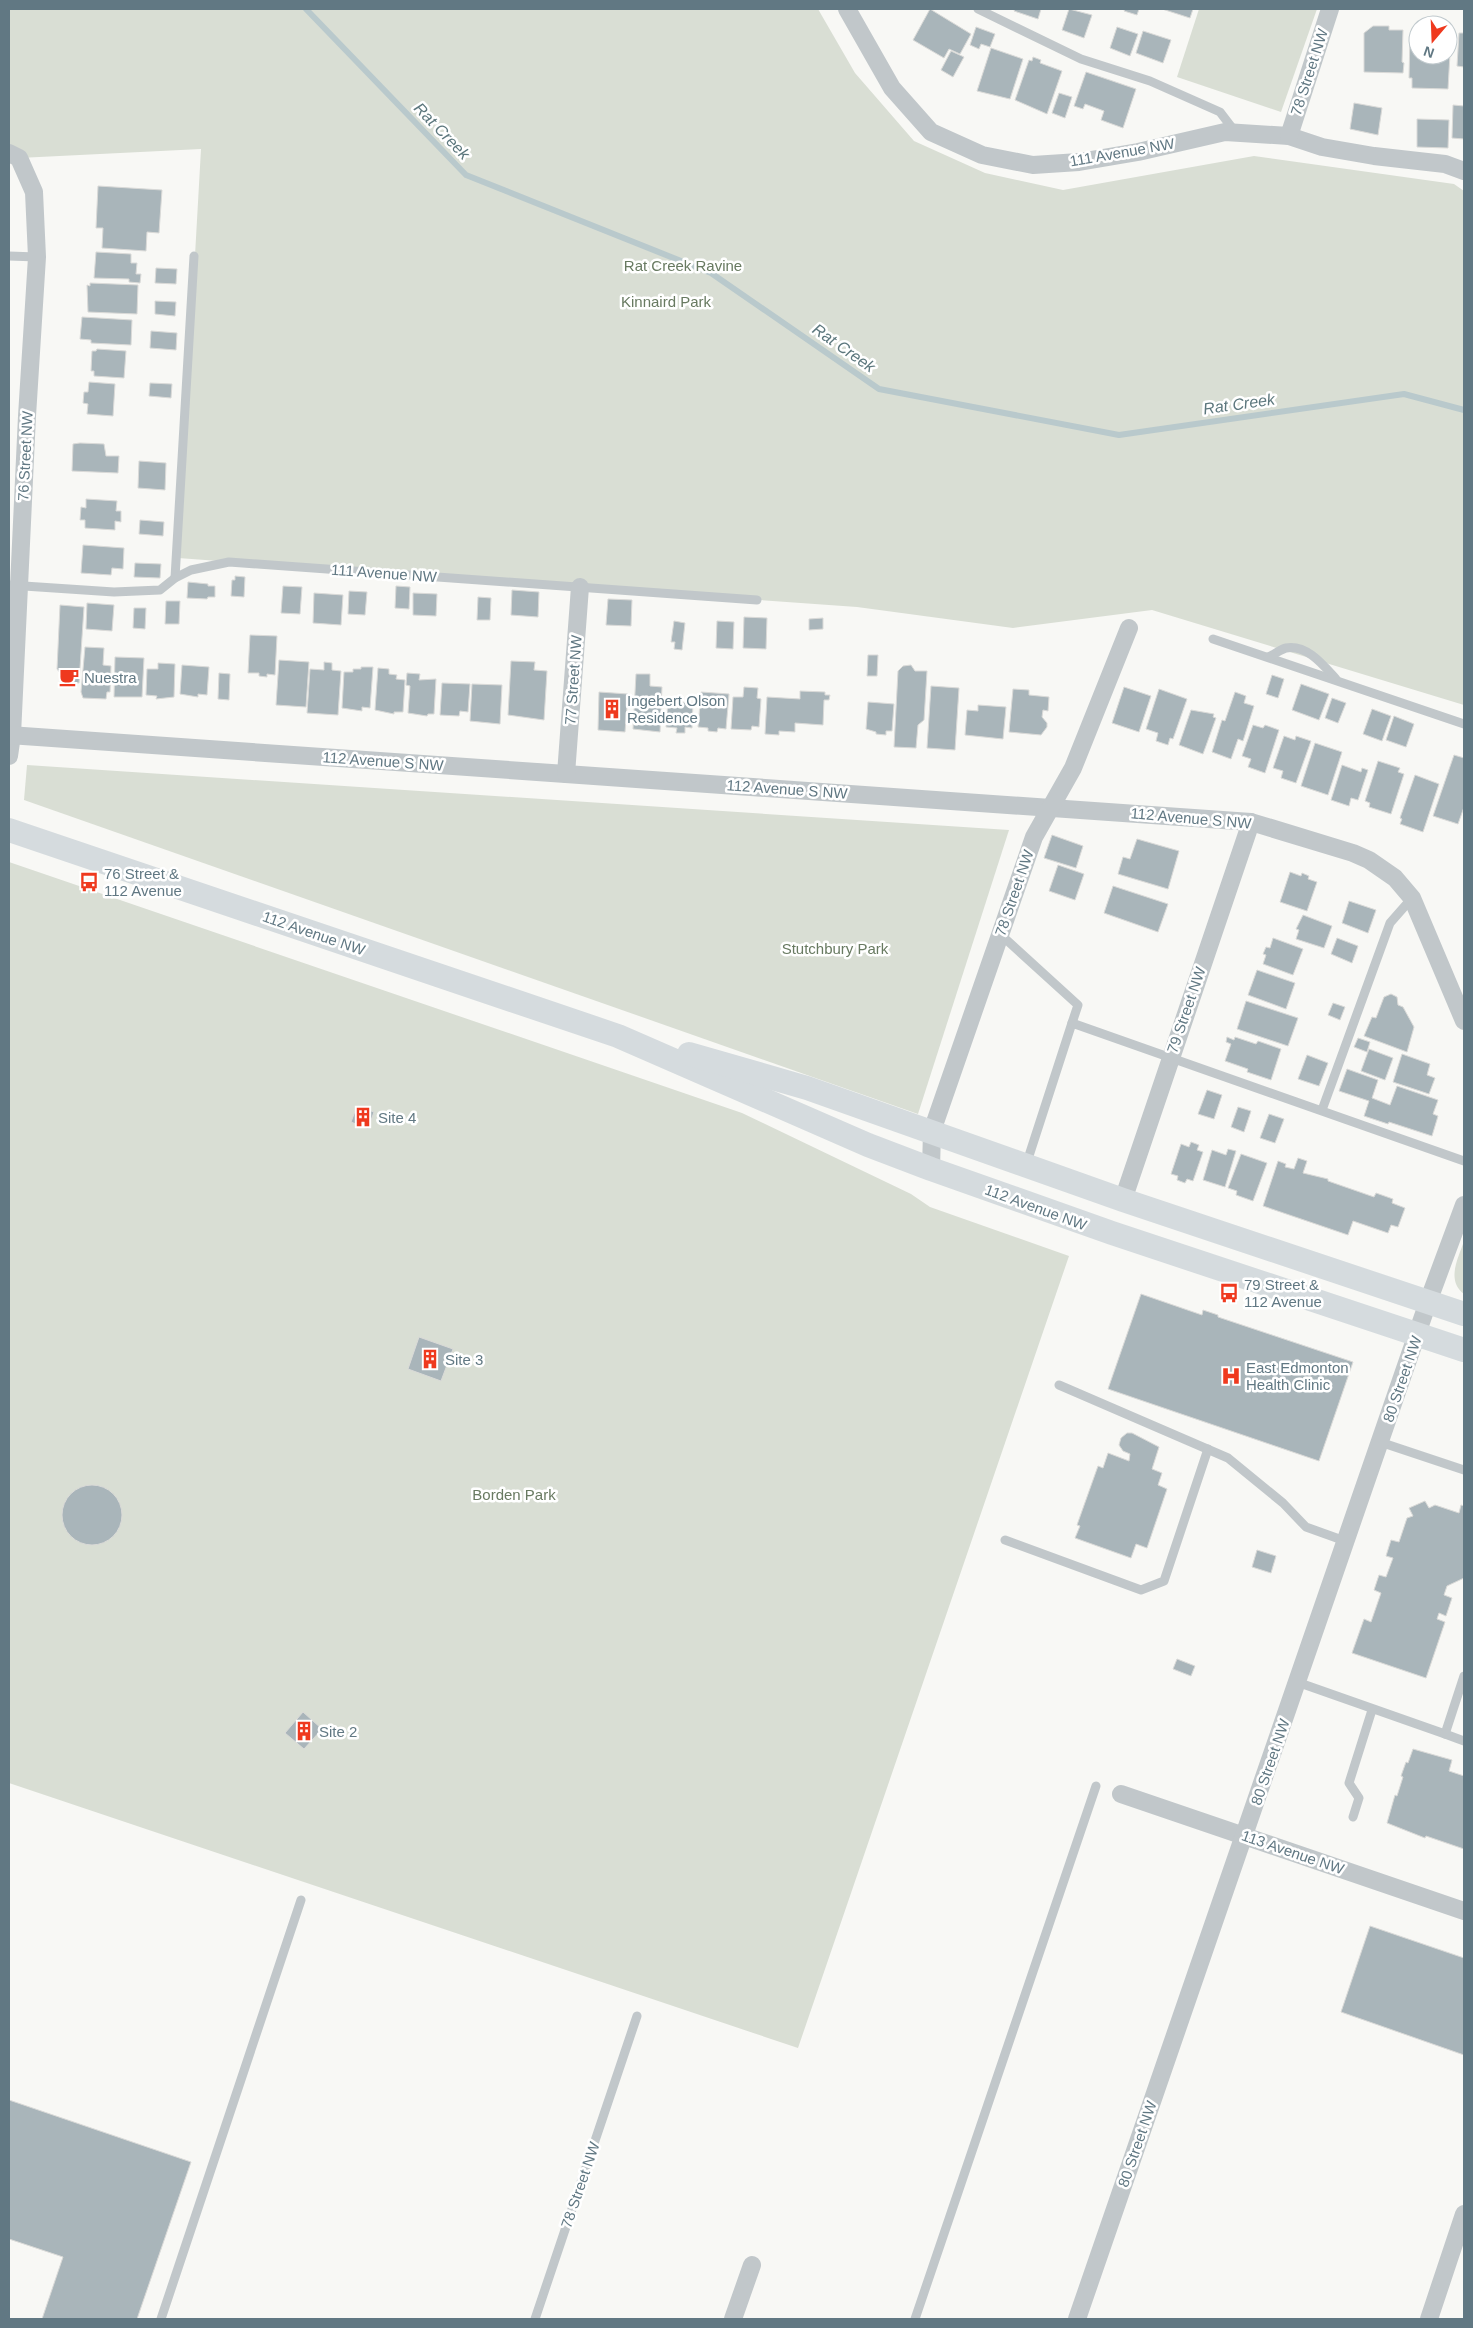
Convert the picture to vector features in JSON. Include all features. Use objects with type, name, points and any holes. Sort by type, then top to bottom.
[{"type":"main road","name":"112 Avenue NW","points":[[9,830],[618,1036],[779,1080],[932,1131],[1123,1200],[1464,1314]]},
{"type":"main road","name":"112 Avenue NW","points":[[618,1036],[868,1145],[931,1169],[1112,1234],[1464,1350]]},
{"type":"street","name":"111 Avenue NW","points":[[847,9],[892,88],[931,132],[982,155],[1033,165],[1079,162],[1138,152],[1225,132],[1289,136],[1322,147],[1374,156],[1444,164],[1464,171]]},
{"type":"street","name":"78 Street NW","points":[[1289,136],[1330,9]]},
{"type":"street","name":"76 Street NW","points":[[9,756],[14,585],[37,257],[34,192],[14,156]]},
{"type":"street","name":"77 Street NW","points":[[566,774],[580,587]]},
{"type":"street","name":"78 Street NW","points":[[931,1169],[932,1131],[1034,837],[1073,768],[1129,628]]},
{"type":"street","name":"112 Avenue S NW","points":[[10,735],[1251,822],[1369,860],[1395,878],[1412,898],[1464,1021]]},
{"type":"street","name":"79 Street NW","points":[[1123,1200],[1251,822]]},
{"type":"street","name":"80 Street NW","points":[[1077,2319],[1428,1302],[1464,1205]]},
{"type":"street","name":"113 Avenue NW","points":[[1121,1794],[1464,1911]]},
{"type":"street","points":[[1429,2319],[1464,2214]]},
{"type":"street","points":[[733,2319],[752,2266]]},
{"type":"lane","points":[[978,9],[1081,59],[1150,81],[1220,112],[1237,133]]},
{"type":"lane","points":[[9,256],[37,257]]},
{"type":"lane","points":[[175,578],[194,256]]},
{"type":"lane","name":"111 Avenue NW","points":[[14,585],[114,592],[160,590],[175,578],[191,570],[229,562],[757,600]]},
{"type":"lane","points":[[1213,639],[1464,724]]},
{"type":"lane","points":[[1268,657],[1287,648],[1302,651],[1315,658],[1338,681]]},
{"type":"lane","points":[[1322,1110],[1390,924],[1412,898]]},
{"type":"lane","points":[[1000,934],[1078,1005],[1026,1165]]},
{"type":"lane","points":[[1072,1023],[1464,1161]]},
{"type":"lane","points":[[1059,1384],[1228,1458],[1283,1503],[1306,1527],[1346,1541]]},
{"type":"lane","points":[[1380,1442],[1464,1470]]},
{"type":"lane","points":[[1004,1540],[1141,1590],[1164,1581],[1208,1449]]},
{"type":"lane","points":[[1445,1734],[1464,1676]]},
{"type":"lane","points":[[1297,1682],[1464,1741]]},
{"type":"lane","points":[[1353,1817],[1359,1798],[1349,1783],[1372,1710]]},
{"type":"lane","points":[[915,2319],[1096,1786]]},
{"type":"lane","points":[[161,2319],[301,1900]]},
{"type":"lane","name":"78 Street NW","points":[[535,2319],[637,2016]]},
{"type":"green space","name":"Kinnaird Park","points":[[9,9],[818,9],[855,73],[914,141],[985,173],[1063,190],[1254,156],[1454,184],[1464,191],[1464,705],[1152,610],[1013,628],[857,607],[178,558],[201,149],[19,158],[9,153]]},
{"type":"green space","points":[[1199,9],[1317,9],[1281,112],[1177,77]]},
{"type":"green space","name":"Stutchbury Park","points":[[27,765],[1009,830],[918,1114],[24,800]]},
{"type":"green space","name":"Borden Park","points":[[9,862],[742,1113],[911,1194],[930,1207],[1069,1256],[798,2048],[9,1783]]},
{"type":"green space","points":[[1464,1241],[1464,1294],[1456,1282],[1455,1269]]},
{"type":"building","points":[[930,9],[971,34],[960,54],[949,49],[944,58],[913,40]]},
{"type":"building","points":[[1015,9],[1041,9],[1038,19],[1014,11]]},
{"type":"building","points":[[1069,9],[1092,15],[1084,38],[1062,30]]},
{"type":"building","points":[[1125,9],[1139,9],[1137,15],[1124,11]]},
{"type":"building","points":[[1162,9],[1193,9],[1190,18]]},
{"type":"building","points":[[1373,26],[1389,26],[1389,30],[1403,30],[1403,73],[1364,72],[1364,33]]},
{"type":"building","points":[[976,27],[995,34],[990,47],[981,44],[979,49],[970,45]]},
{"type":"building","points":[[1117,27],[1138,34],[1130,56],[1110,48]]},
{"type":"building","points":[[1143,31],[1171,40],[1163,63],[1136,53]]},
{"type":"building","points":[[1459,33],[1464,33],[1464,67],[1457,66]]},
{"type":"building","points":[[991,48],[1023,59],[1010,99],[977,91]]},
{"type":"building","points":[[951,51],[964,57],[953,77],[941,70]]},
{"type":"building","points":[[1033,57],[1041,60],[1040,63],[1062,71],[1047,114],[1015,100],[1029,60],[1032,61]]},
{"type":"building","points":[[1409,65],[1449,65],[1448,89],[1412,88],[1412,78],[1409,78]]},
{"type":"building","points":[[1086,72],[1136,89],[1123,128],[1101,120],[1104,111],[1085,104],[1083,109],[1074,106]]},
{"type":"building","points":[[1059,93],[1072,97],[1065,118],[1052,113]]},
{"type":"building","points":[[1354,103],[1382,108],[1378,135],[1350,129]]},
{"type":"building","points":[[1453,105],[1464,106],[1464,139],[1452,138]]},
{"type":"building","points":[[1417,119],[1449,120],[1448,148],[1417,147]]},
{"type":"building","points":[[98,186],[162,190],[159,233],[147,232],[146,251],[102,248],[103,228],[96,228]]},
{"type":"building","points":[[96,252],[131,254],[131,263],[137,263],[136,274],[141,274],[140,283],[129,282],[129,279],[94,278]]},
{"type":"building","points":[[156,268],[177,269],[176,284],[155,283]]},
{"type":"building","points":[[90,283],[138,285],[137,314],[88,312],[87,285],[90,286]]},
{"type":"building","points":[[155,301],[176,302],[175,316],[155,314]]},
{"type":"building","points":[[82,317],[132,320],[131,345],[91,343],[91,340],[80,339]]},
{"type":"building","points":[[151,331],[177,333],[176,350],[150,348]]},
{"type":"building","points":[[97,349],[126,351],[124,378],[94,376],[94,371],[91,371],[92,351]]},
{"type":"building","points":[[89,382],[115,384],[113,416],[87,414],[88,404],[83,403],[84,392],[88,392]]},
{"type":"building","points":[[150,383],[172,384],[171,398],[149,396]]},
{"type":"building","points":[[73,444],[104,444],[106,456],[119,456],[118,473],[72,471]]},
{"type":"building","points":[[139,461],[166,463],[165,490],[138,488]]},
{"type":"building","points":[[86,499],[117,501],[116,511],[121,511],[121,522],[115,521],[115,530],[85,528],[85,520],[80,520],[81,507],[86,508]]},
{"type":"building","points":[[140,520],[164,522],[163,536],[139,534]]},
{"type":"building","points":[[83,545],[124,548],[123,569],[112,568],[111,575],[81,573]]},
{"type":"building","points":[[135,563],[161,564],[160,578],[134,577]]},
{"type":"building","points":[[235,576],[245,577],[244,597],[231,596],[232,580],[235,580]]},
{"type":"building","points":[[188,582],[215,586],[215,597],[208,597],[207,599],[187,598]]},
{"type":"building","points":[[283,586],[302,587],[300,614],[281,613]]},
{"type":"building","points":[[396,586],[410,587],[409,609],[395,608]]},
{"type":"building","points":[[512,590],[539,592],[538,617],[511,615]]},
{"type":"building","points":[[349,591],[367,592],[365,615],[348,614]]},
{"type":"building","points":[[314,593],[343,595],[341,625],[313,623]]},
{"type":"building","points":[[413,593],[437,594],[436,616],[413,615]]},
{"type":"building","points":[[478,597],[491,598],[490,620],[477,620]]},
{"type":"building","points":[[608,599],[632,600],[631,626],[606,625]]},
{"type":"building","points":[[166,601],[180,601],[179,624],[165,624]]},
{"type":"building","points":[[87,603],[114,605],[112,631],[86,629]]},
{"type":"building","points":[[60,605],[84,607],[79,683],[66,681],[57,669]]},
{"type":"building","points":[[134,608],[146,608],[145,629],[133,628]]},
{"type":"building","points":[[744,617],[767,618],[766,649],[743,648]]},
{"type":"building","points":[[823,618],[823,629],[809,630],[809,619]]},
{"type":"building","points":[[674,621],[685,623],[682,650],[674,649],[675,642],[671,642]]},
{"type":"building","points":[[717,621],[734,622],[733,649],[716,648]]},
{"type":"building","points":[[250,635],[277,636],[275,675],[267,674],[267,677],[259,676],[259,673],[248,673]]},
{"type":"building","points":[[85,647],[104,648],[103,665],[111,666],[110,692],[107,692],[106,699],[83,698],[81,692]]},
{"type":"building","points":[[868,655],[878,655],[877,676],[867,676]]},
{"type":"building","points":[[115,657],[144,658],[142,697],[114,697]]},
{"type":"building","points":[[279,660],[309,662],[306,707],[276,705]]},
{"type":"building","points":[[511,661],[535,662],[534,670],[547,671],[544,720],[508,715]]},
{"type":"building","points":[[324,662],[332,663],[332,670],[341,671],[338,715],[307,713],[310,669],[324,670]]},
{"type":"building","points":[[158,663],[175,664],[174,697],[156,699],[157,696],[146,695],[147,669],[158,669]]},
{"type":"building","points":[[182,665],[209,667],[207,695],[198,694],[198,697],[180,694]]},
{"type":"building","points":[[911,665],[915,671],[927,671],[924,720],[918,725],[916,748],[894,747],[898,671],[903,666]]},
{"type":"building","points":[[361,667],[373,667],[370,708],[362,707],[362,711],[342,708],[344,672],[353,672],[353,669],[361,669]]},
{"type":"building","points":[[378,668],[389,669],[389,674],[397,675],[396,679],[405,680],[403,712],[394,712],[394,714],[375,710]]},
{"type":"building","points":[[219,673],[230,674],[229,700],[218,699]]},
{"type":"building","points":[[407,673],[420,674],[419,680],[436,679],[434,714],[428,714],[427,716],[408,713],[410,686],[406,685]]},
{"type":"building","points":[[636,674],[650,674],[650,686],[662,687],[660,732],[633,729]]},
{"type":"building","points":[[1272,675],[1284,679],[1278,698],[1266,694]]},
{"type":"building","points":[[442,683],[470,684],[468,712],[460,711],[459,716],[440,715]]},
{"type":"building","points":[[472,684],[502,685],[500,724],[470,721]]},
{"type":"building","points":[[1301,684],[1329,694],[1319,720],[1292,710]]},
{"type":"building","points":[[931,686],[959,688],[955,750],[927,748]]},
{"type":"building","points":[[744,687],[758,688],[757,698],[761,699],[759,727],[752,726],[751,730],[731,729],[733,697],[743,697]]},
{"type":"building","points":[[1124,687],[1151,696],[1139,732],[1112,723]]},
{"type":"building","points":[[1013,689],[1029,690],[1029,695],[1049,697],[1048,711],[1043,710],[1042,717],[1047,723],[1047,727],[1041,735],[1009,732]]},
{"type":"building","points":[[1159,689],[1187,699],[1173,739],[1170,738],[1168,745],[1156,741],[1158,733],[1146,729]]},
{"type":"building","points":[[800,691],[825,692],[825,695],[830,695],[829,700],[824,700],[823,725],[795,723],[795,732],[779,731],[779,735],[765,734],[767,697],[800,699]]},
{"type":"building","name":"Ingebert Olson Residence","points":[[599,692],[628,694],[625,732],[598,730]]},
{"type":"building","points":[[701,692],[729,694],[726,729],[718,728],[717,732],[708,731],[708,728],[698,727]]},
{"type":"building","points":[[1235,692],[1246,696],[1244,703],[1254,706],[1243,741],[1238,739],[1231,759],[1212,752],[1222,720],[1225,721]]},
{"type":"building","points":[[1332,698],[1346,703],[1338,723],[1325,718]]},
{"type":"building","points":[[668,701],[693,703],[692,728],[685,727],[685,733],[676,733],[677,728],[666,727]]},
{"type":"building","points":[[868,702],[894,704],[892,731],[886,731],[886,735],[876,734],[876,732],[866,729]]},
{"type":"building","points":[[978,705],[1006,707],[1003,739],[965,735],[967,710],[978,711]]},
{"type":"building","points":[[1372,709],[1391,716],[1382,741],[1363,734]]},
{"type":"building","points":[[1191,710],[1214,714],[1213,717],[1216,718],[1203,754],[1179,745]]},
{"type":"building","points":[[1394,716],[1414,724],[1406,747],[1386,740]]},
{"type":"building","points":[[1253,725],[1263,728],[1265,725],[1279,730],[1265,773],[1248,767],[1251,759],[1242,756]]},
{"type":"building","points":[[1284,736],[1295,740],[1296,736],[1311,741],[1296,783],[1281,778],[1283,771],[1273,768]]},
{"type":"building","points":[[1315,743],[1342,752],[1328,795],[1301,786]]},
{"type":"building","points":[[1454,755],[1464,758],[1464,807],[1458,824],[1433,816]]},
{"type":"building","points":[[1378,761],[1400,768],[1398,772],[1404,774],[1391,814],[1369,807],[1370,803],[1365,801]]},
{"type":"building","points":[[1342,765],[1361,772],[1362,768],[1368,770],[1358,800],[1351,798],[1349,806],[1331,800]]},
{"type":"building","points":[[1415,775],[1439,784],[1423,832],[1400,824],[1402,819],[1400,818]]},
{"type":"building","points":[[1052,835],[1083,846],[1076,868],[1044,858]]},
{"type":"building","points":[[1137,839],[1179,851],[1168,889],[1118,874],[1123,857],[1130,859]]},
{"type":"building","points":[[1058,865],[1084,874],[1075,900],[1049,891]]},
{"type":"building","points":[[1290,872],[1301,876],[1302,873],[1309,876],[1308,879],[1317,882],[1307,911],[1280,902]]},
{"type":"building","points":[[1113,886],[1168,904],[1158,932],[1104,913]]},
{"type":"building","points":[[1349,901],[1376,910],[1368,933],[1342,923]]},
{"type":"building","points":[[1303,915],[1332,926],[1324,948],[1296,939],[1299,930],[1296,929]]},
{"type":"building","points":[[1273,938],[1303,949],[1293,975],[1263,964],[1266,955],[1263,954],[1266,947],[1270,948]]},
{"type":"building","points":[[1337,938],[1358,946],[1352,963],[1331,954]]},
{"type":"building","points":[[1257,970],[1295,983],[1286,1009],[1248,995]]},
{"type":"building","points":[[1391,994],[1397,997],[1398,1005],[1403,1007],[1414,1027],[1407,1052],[1364,1036],[1372,1017],[1376,1018],[1384,997]]},
{"type":"building","points":[[1246,1001],[1298,1018],[1288,1046],[1237,1029]]},
{"type":"building","points":[[1333,1003],[1345,1007],[1340,1020],[1328,1015]]},
{"type":"building","points":[[1227,1037],[1234,1040],[1235,1037],[1256,1044],[1258,1041],[1281,1049],[1271,1080],[1247,1072],[1248,1069],[1225,1061],[1231,1044],[1226,1042]]},
{"type":"building","points":[[1358,1038],[1370,1042],[1367,1052],[1354,1047]]},
{"type":"building","points":[[1369,1049],[1393,1058],[1385,1080],[1361,1071]]},
{"type":"building","points":[[1402,1054],[1430,1064],[1427,1075],[1435,1078],[1429,1094],[1393,1082]]},
{"type":"building","points":[[1307,1055],[1328,1063],[1319,1086],[1298,1079]]},
{"type":"building","points":[[1347,1069],[1378,1080],[1372,1098],[1390,1105],[1397,1086],[1438,1100],[1433,1114],[1438,1116],[1432,1136],[1364,1116],[1369,1101],[1339,1091]]},
{"type":"building","points":[[1207,1090],[1222,1095],[1214,1119],[1198,1114]]},
{"type":"building","name":"Site 4","points":[[357,1106],[374,1112],[368,1129],[351,1122]]},
{"type":"building","points":[[1238,1107],[1251,1111],[1244,1132],[1231,1127]]},
{"type":"building","points":[[1269,1114],[1284,1119],[1275,1143],[1260,1138]]},
{"type":"building","points":[[1191,1142],[1199,1145],[1197,1150],[1203,1152],[1193,1181],[1187,1179],[1185,1183],[1177,1180],[1178,1176],[1171,1174],[1181,1144],[1189,1147]]},
{"type":"building","points":[[1228,1149],[1236,1151],[1225,1187],[1203,1180],[1212,1150],[1226,1155]]},
{"type":"building","points":[[1241,1154],[1267,1163],[1253,1201],[1236,1195],[1237,1191],[1228,1188]]},
{"type":"building","points":[[1298,1158],[1307,1161],[1303,1173],[1328,1179],[1328,1181],[1374,1197],[1376,1193],[1393,1199],[1392,1203],[1405,1208],[1398,1227],[1391,1225],[1388,1233],[1353,1221],[1348,1235],[1263,1206],[1278,1161],[1286,1164],[1285,1167],[1294,1169]]},
{"type":"building","name":"East Edmonton Health Clinic","points":[[1141,1294],[1202,1315],[1203,1310],[1218,1315],[1218,1317],[1353,1362],[1319,1461],[1108,1389]]},
{"type":"building","name":"Site 3","points":[[419,1337],[453,1349],[441,1381],[408,1369]]},
{"type":"building","points":[[1127,1433],[1132,1433],[1159,1447],[1152,1469],[1162,1473],[1158,1485],[1167,1489],[1147,1548],[1136,1544],[1131,1558],[1075,1538],[1080,1526],[1077,1525],[1098,1466],[1103,1468],[1108,1453],[1129,1461],[1130,1454],[1123,1451],[1119,1445],[1121,1438]]},
{"type":"building","points":[[92,1485],[109,1490],[117,1498],[122,1515],[117,1532],[109,1540],[92,1545],[75,1540],[67,1532],[62,1515],[67,1498],[75,1490]]},
{"type":"building","points":[[1425,1501],[1429,1508],[1435,1505],[1459,1513],[1461,1505],[1464,1506],[1464,1578],[1447,1586],[1444,1595],[1452,1598],[1446,1616],[1439,1613],[1437,1619],[1445,1622],[1426,1678],[1352,1653],[1364,1619],[1371,1622],[1381,1593],[1374,1590],[1379,1575],[1386,1577],[1393,1558],[1386,1556],[1391,1540],[1399,1542],[1407,1518],[1413,1516],[1409,1508]]},
{"type":"building","points":[[1257,1550],[1276,1556],[1271,1573],[1252,1567]]},
{"type":"building","points":[[1177,1659],[1195,1666],[1191,1676],[1173,1669]]},
{"type":"building","name":"Site 2","points":[[303,1712],[322,1729],[304,1749],[285,1733]]},
{"type":"building","points":[[1413,1749],[1452,1760],[1449,1771],[1464,1776],[1464,1849],[1426,1836],[1425,1838],[1387,1823],[1395,1795],[1397,1796],[1403,1777],[1401,1776]]},
{"type":"building","points":[[1370,1926],[1464,1958],[1464,2055],[1341,2012]]},
{"type":"building","points":[[9,2100],[191,2162],[137,2319],[42,2319],[63,2257],[9,2239]]},
{"type":"waterway","name":"Rat Creek","points":[[306,9],[466,175],[711,273],[879,389],[1119,435],[1404,394],[1464,410]]},
{"type":"place","name":"Nuestra","points":[[69,677]]},
{"type":"place","name":"Ingebert Olson Residence","points":[[612,709]]},
{"type":"place","name":"76 Street & 112 Avenue","points":[[89,882]]},
{"type":"place","name":"Site 4","points":[[363,1117]]},
{"type":"place","name":"79 Street & 112 Avenue","points":[[1229,1293]]},
{"type":"place","name":"Site 3","points":[[430,1359]]},
{"type":"place","name":"East Edmonton Health Clinic","points":[[1231,1376]]},
{"type":"place","name":"Site 2","points":[[304,1731]]},
{"type":"park label","name":"Rat Creek Ravine","points":[[683,265]]}]
